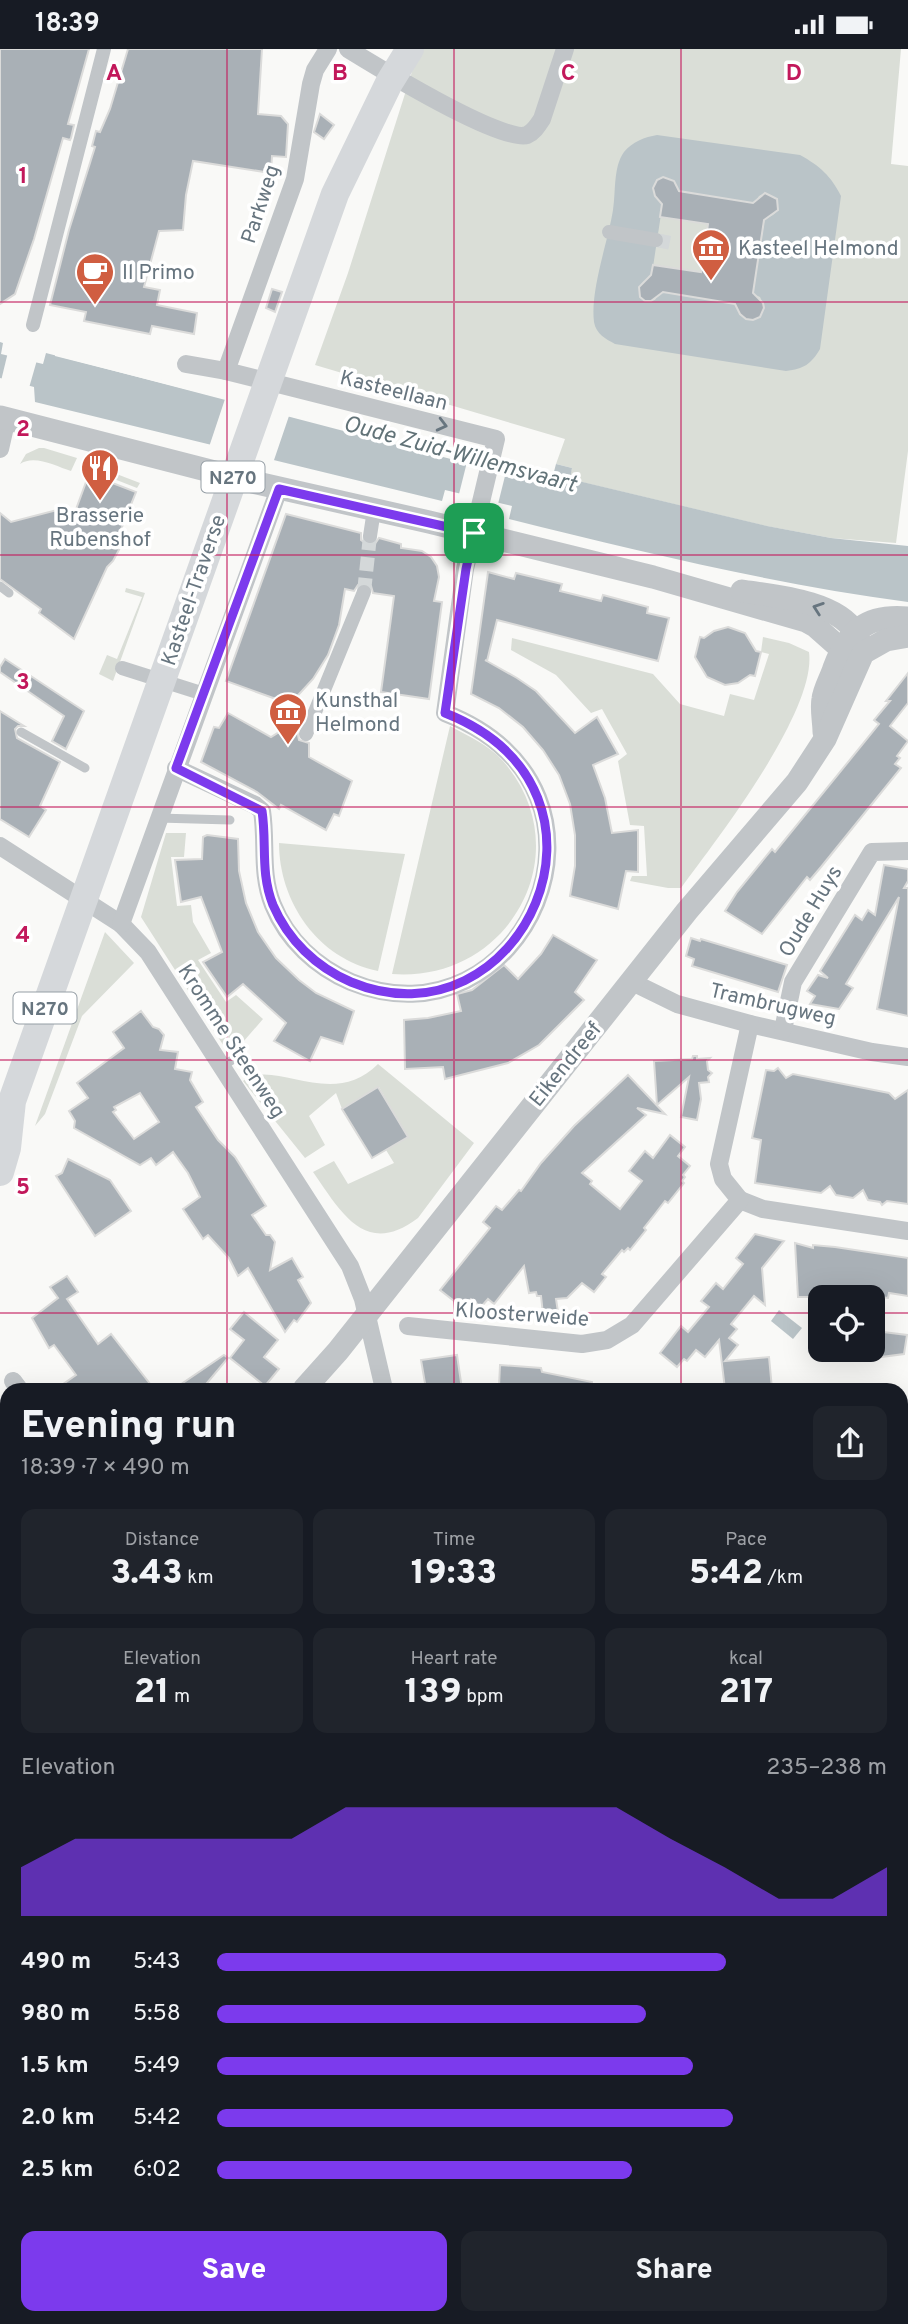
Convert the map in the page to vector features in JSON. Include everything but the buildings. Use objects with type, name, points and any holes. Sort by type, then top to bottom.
[{"type":"main road","name":"Kasteel-Traverse","points":[[0,1172],[7,1148],[6,1109],[78,915],[335,194],[389,83],[411,49]]},
{"type":"street","points":[[33,325],[104,49]]},
{"type":"street","name":"Parkweg","points":[[226,371],[295,179],[311,84],[328,49]]},
{"type":"street","points":[[348,49],[382,71],[459,112],[514,135],[526,135],[535,129],[547,105],[565,49]]},
{"type":"street","points":[[609,232],[656,240]]},
{"type":"street","name":"Kasteellaan","points":[[176,768],[262,811],[263,867],[274,907],[286,930],[303,950],[334,974],[358,985],[383,991],[423,992],[472,976],[504,953],[520,934],[537,904],[547,858],[547,834],[537,795],[520,764],[492,736],[445,713],[466,569],[496,439],[226,371],[186,364]]},
{"type":"street","points":[[0,449],[3,417],[279,489],[653,577],[806,621],[853,644],[908,636]]},
{"type":"street","points":[[121,924],[279,489]]},
{"type":"street","points":[[370,536],[374,510]]},
{"type":"street","points":[[306,734],[364,592]]},
{"type":"street","points":[[853,644],[876,621],[895,617],[908,618]]},
{"type":"street","name":"Eikendreef","points":[[309,1383],[687,911],[797,782],[825,739],[823,699],[853,644]]},
{"type":"street","points":[[122,669],[204,694]]},
{"type":"street","name":"Kromme Steenweg","points":[[0,846],[121,924],[148,952],[230,1061],[359,1284],[383,1383]]},
{"type":"street","name":"Oude Huys","points":[[783,1030],[793,982],[872,852],[908,849]]},
{"type":"street","name":"Trambrugweg","points":[[632,982],[677,1004],[750,1024],[872,1052],[908,1057]]},
{"type":"street","points":[[750,1024],[719,1164],[723,1179],[740,1200],[763,1209],[908,1231]]},
{"type":"street","name":"Kloosterweide","points":[[408,1327],[582,1344],[607,1340],[632,1325],[740,1200]]},
{"type":"lane","points":[[0,586],[9,593]]},
{"type":"lane","points":[[21,732],[85,768]]},
{"type":"lane","points":[[158,818],[230,820]]},
{"type":"shaded area","points":[[422,49],[901,49],[891,164],[908,166],[908,451],[896,543],[831,538],[766,526],[569,479],[572,468],[556,464],[565,439],[315,365],[348,273],[417,56]]},
{"type":"shaded area","points":[[657,135],[800,155],[819,168],[833,183],[841,196],[820,349],[806,365],[786,371],[615,344],[597,330],[593,309],[613,210],[620,158],[631,145]],"holes":[[[663,177],[673,181],[677,191],[755,203],[759,196],[765,193],[777,199],[776,212],[765,217],[753,294],[760,297],[764,306],[760,317],[745,318],[738,305],[660,291],[655,300],[641,298],[639,287],[644,281],[651,280],[663,201],[655,196],[653,188],[657,180]]]},
{"type":"shaded area","points":[[0,342],[3,343],[1,354],[43,364],[46,353],[520,477],[551,483],[556,464],[572,468],[570,479],[767,526],[831,538],[908,546],[908,602],[757,577],[658,555],[509,519],[512,506],[445,490],[442,501],[35,402],[34,387],[0,378]]},
{"type":"shaded area","points":[[39,448],[77,458],[71,471],[32,460],[20,464],[26,454]]},
{"type":"shaded area","points":[[93,465],[140,483],[137,488],[91,470]]},
{"type":"shaded area","points":[[126,588],[145,593],[113,681],[99,674],[107,655],[117,659],[142,597],[125,592]]},
{"type":"shaded area","points":[[763,637],[789,643],[809,652],[807,677],[782,740],[762,774],[681,888],[630,881],[632,876],[647,876],[644,826],[630,825],[618,761],[627,754],[602,709],[591,713],[556,675],[511,650],[512,638],[653,674],[680,704],[724,716],[730,694],[754,700],[769,654],[761,652]]},
{"type":"shaded area","points":[[450,726],[497,755],[526,797],[535,834],[533,871],[521,905],[499,935],[470,957],[434,971],[392,974]]},
{"type":"shaded area","points":[[166,833],[186,833],[184,857],[171,857],[177,906],[191,905],[193,922],[211,953],[198,960],[226,1002],[236,995],[263,1019],[237,1049],[227,1051],[141,917]]},
{"type":"shaded area","points":[[279,843],[405,854],[378,971],[337,954],[320,941],[306,925],[286,886]]},
{"type":"shaded area","points":[[105,932],[134,963],[82,1016],[45,1114],[35,1126]]},
{"type":"shaded area","points":[[378,1064],[474,1143],[418,1218],[399,1229],[383,1233],[369,1232],[356,1225],[334,1202],[313,1172],[334,1161],[348,1184],[394,1163],[386,1150],[407,1136],[379,1087],[342,1109],[336,1093],[309,1116],[325,1145],[305,1158],[243,1081],[256,1075],[270,1075],[323,1084],[342,1083],[360,1077]]},
{"type":"shaded area","points":[[779,1310],[802,1328],[793,1339],[771,1321]]},
{"type":"pier","points":[[8,352],[37,360],[29,388],[1,381]]},
{"type":"pier","points":[[55,352],[453,454],[454,458],[289,416],[273,463],[209,447],[225,399],[55,356]]},
{"type":"pier","points":[[467,462],[506,472],[498,504],[459,494]]},
{"type":"tunnel","points":[[656,240],[671,243]]},
{"type":"tunnel","points":[[364,592],[370,536]]},
{"type":"place","name":"Kasteel Helmond","points":[[711,282]]},
{"type":"place","name":"Il Primo","points":[[95,306]]},
{"type":"place","name":"Brasserie Rubenshof","points":[[100,502]]},
{"type":"place","name":"Kunsthal Helmond","points":[[288,746]]},
{"type":"route","points":[[279,489],[474,533],[459,609],[445,713],[492,736],[520,764],[529,779],[537,795],[547,834],[544,880],[537,904],[520,934],[504,953],[487,966],[472,976],[440,988],[423,992],[383,991],[358,985],[334,974],[303,950],[286,930],[274,907],[265,879],[262,811],[255,805],[176,768],[279,489]]},
{"type":"water label","name":"Oude Zuid-Willemsvaart","points":[[460,453]]}]
